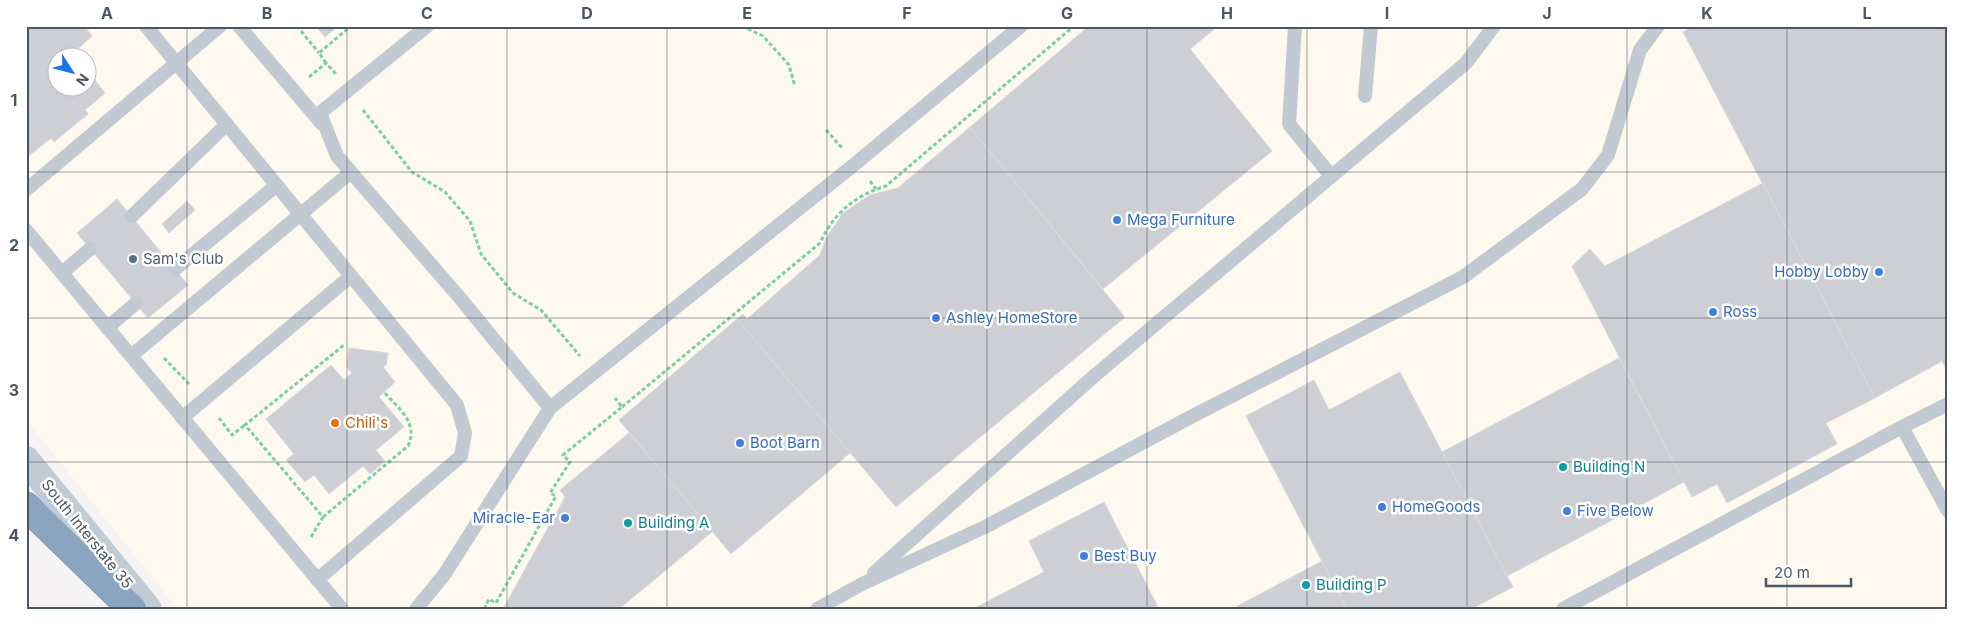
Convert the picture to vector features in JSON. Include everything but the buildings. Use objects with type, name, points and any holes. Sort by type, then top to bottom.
[{"type":"highway","points":[[26,506],[132,609]]},
{"type":"main road","name":"South Interstate 35","points":[[26,460],[148,609]]},
{"type":"lane","points":[[146,26],[457,404],[465,433],[461,456],[317,580]]},
{"type":"lane","points":[[26,190],[220,26]]},
{"type":"lane","points":[[239,26],[326,128]]},
{"type":"lane","points":[[427,26],[320,113],[337,156],[460,298],[550,408]]},
{"type":"lane","points":[[416,609],[444,575],[550,408],[855,164],[1020,26]]},
{"type":"lane","points":[[1295,26],[1289,124],[1331,176]]},
{"type":"lane","points":[[1365,96],[1371,26]]},
{"type":"lane","points":[[862,584],[1093,377],[1466,63],[1494,26]]},
{"type":"lane","points":[[817,609],[862,584],[986,526],[1177,424],[1463,276],[1582,189],[1608,155],[1640,50],[1658,26]]},
{"type":"lane","points":[[132,216],[227,124]]},
{"type":"lane","points":[[131,356],[351,172]]},
{"type":"lane","points":[[175,269],[277,185]]},
{"type":"lane","points":[[26,230],[342,609]]},
{"type":"lane","points":[[62,274],[90,249]]},
{"type":"lane","points":[[182,418],[351,276]]},
{"type":"lane","points":[[107,328],[136,304]]},
{"type":"lane","points":[[1563,609],[1948,404]]},
{"type":"lane","points":[[1902,427],[1948,511]]},
{"type":"path","points":[[297,26],[339,78]]},
{"type":"path","points":[[319,53],[351,26]]},
{"type":"path","points":[[742,26],[763,36],[789,66],[796,86]]},
{"type":"path","points":[[484,609],[489,599],[496,603],[556,496],[550,492],[570,462],[563,456],[820,243],[826,230],[847,205],[876,189],[886,186],[1074,26]]},
{"type":"path","points":[[309,77],[326,63]]},
{"type":"path","points":[[363,110],[412,172],[445,192],[470,221],[481,254],[513,293],[541,310],[581,357]]},
{"type":"path","points":[[826,130],[844,151]]},
{"type":"path","points":[[870,181],[876,189]]},
{"type":"path","points":[[219,418],[232,435],[344,345]]},
{"type":"path","points":[[164,358],[189,384]]},
{"type":"path","points":[[311,536],[323,517],[408,446],[412,438],[410,422],[384,392]]},
{"type":"path","points":[[615,398],[622,407]]},
{"type":"path","points":[[245,425],[323,517]]},
{"type":"shaded area","points":[[26,26],[1948,26],[1948,609],[178,609],[26,420]]},
{"type":"place","name":"Mega Furniture","points":[[1117,220]]},
{"type":"place","name":"Sam's Club","points":[[133,259]]},
{"type":"place","name":"Hobby Lobby","points":[[1879,272]]},
{"type":"place","name":"Ross","points":[[1713,312]]},
{"type":"place","name":"Ashley HomeStore","points":[[936,318]]},
{"type":"place","name":"Chili's","points":[[335,423]]},
{"type":"place","name":"Boot Barn","points":[[740,443]]},
{"type":"place","name":"Building N","points":[[1563,467]]},
{"type":"place","name":"HomeGoods","points":[[1382,507]]},
{"type":"place","name":"Five Below","points":[[1567,511]]},
{"type":"place","name":"Miracle-Ear","points":[[565,518]]},
{"type":"place","name":"Building A","points":[[628,523]]},
{"type":"place","name":"Best Buy","points":[[1084,556]]},
{"type":"place","name":"Building P","points":[[1306,585]]}]
